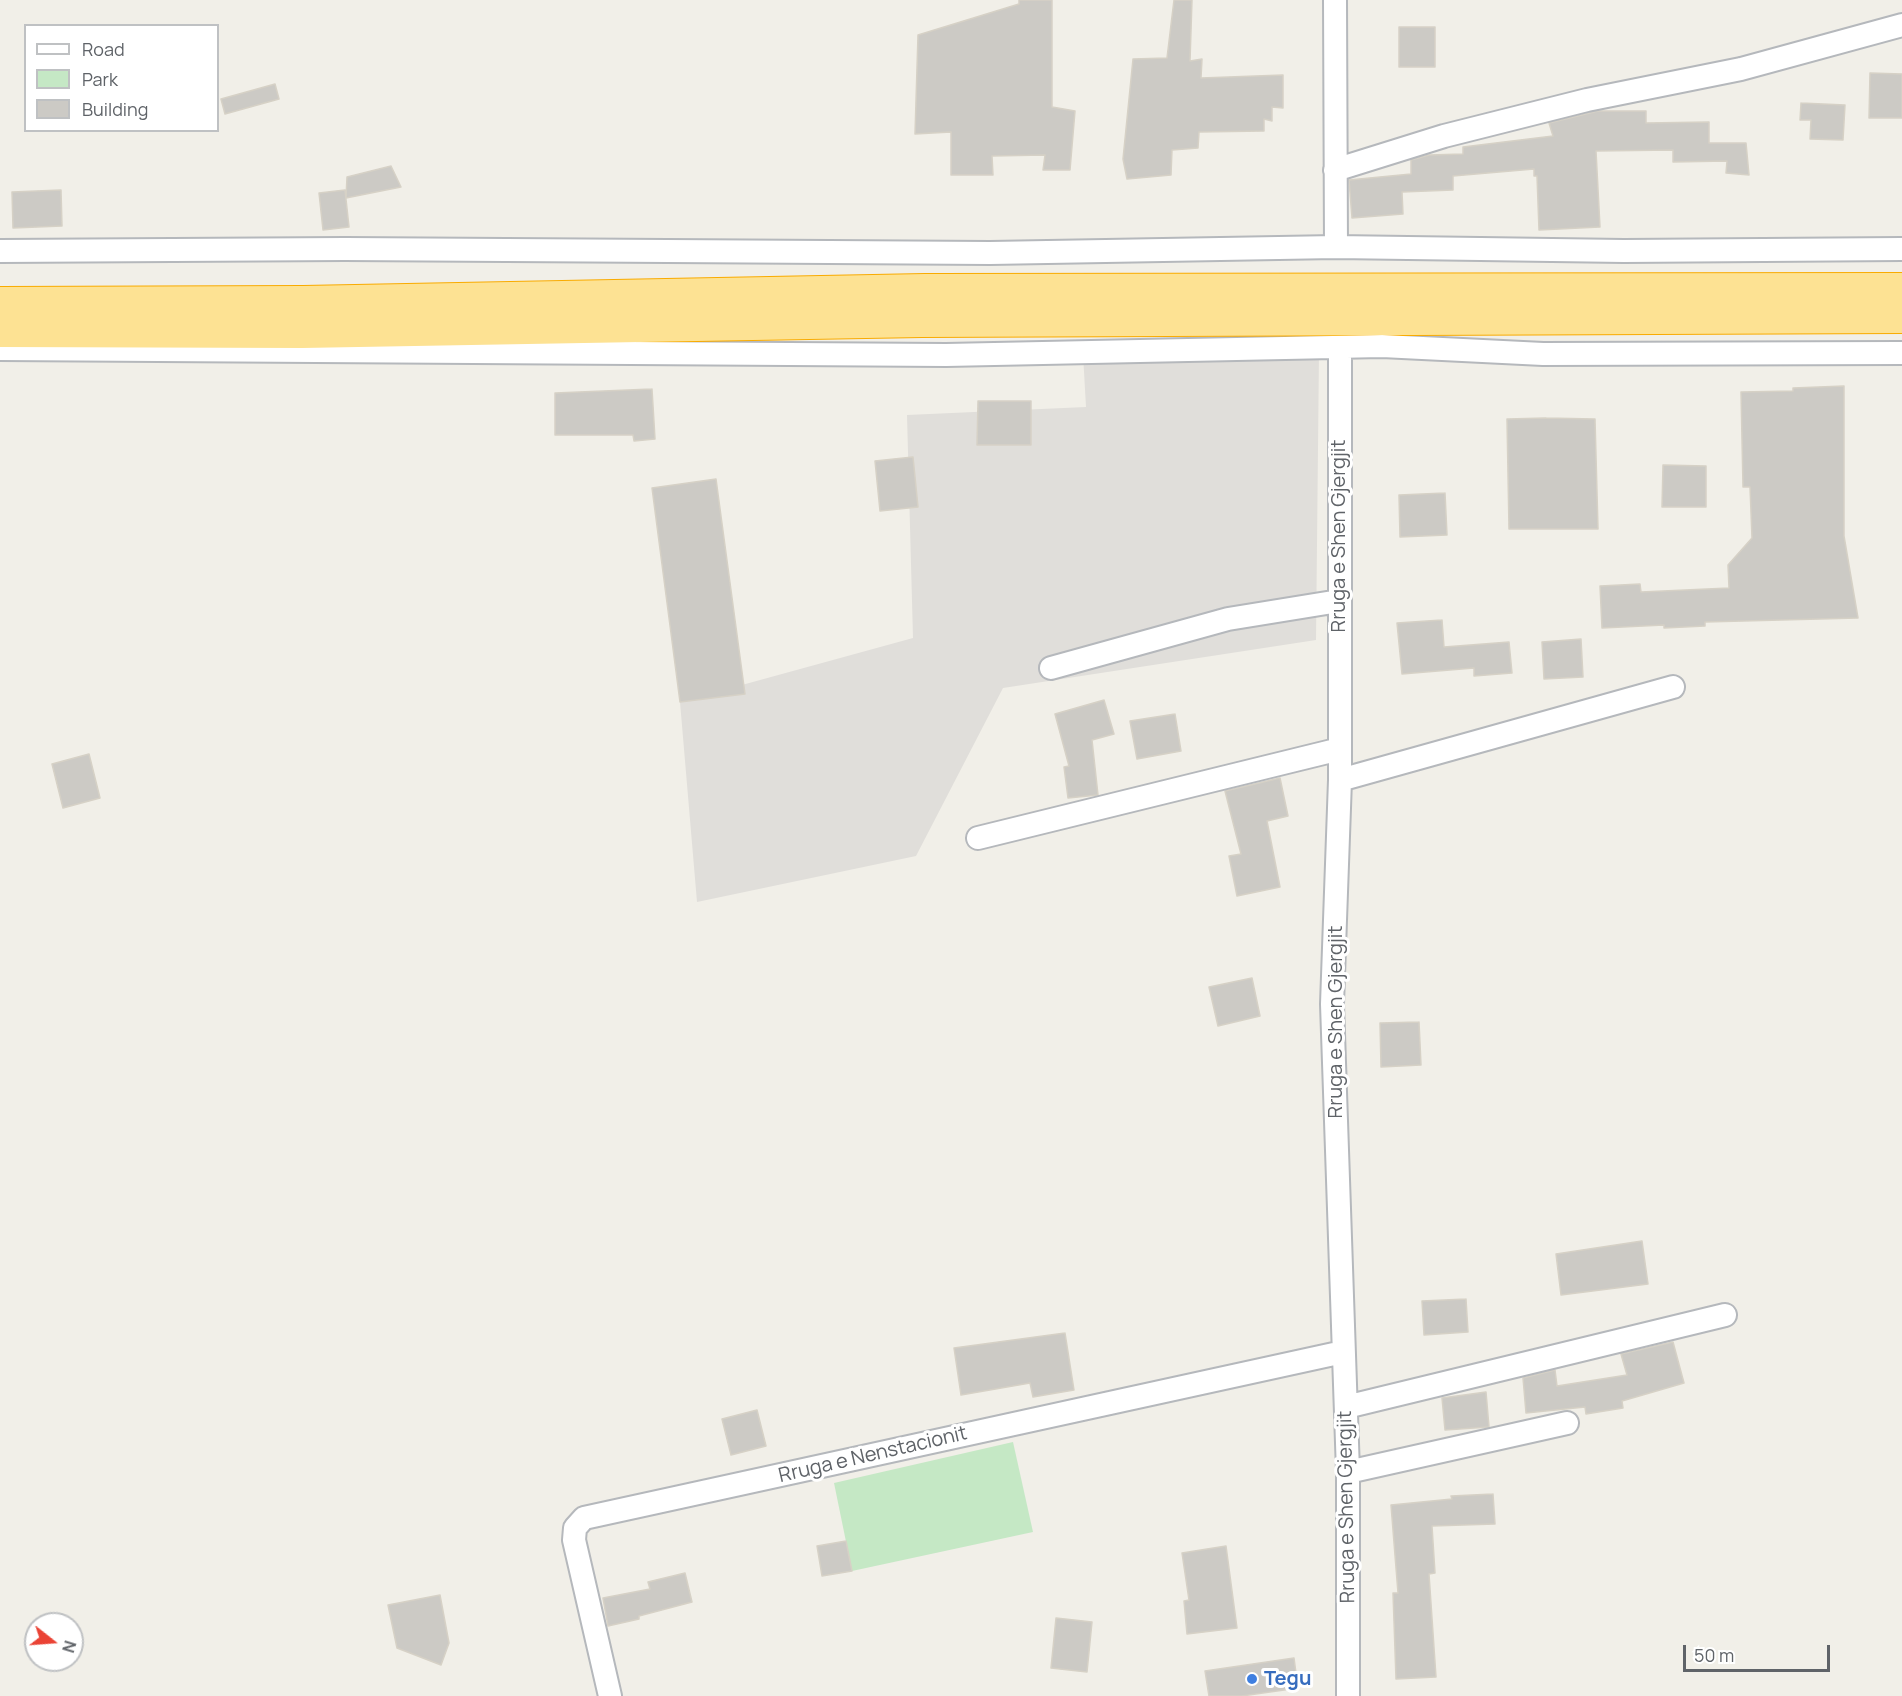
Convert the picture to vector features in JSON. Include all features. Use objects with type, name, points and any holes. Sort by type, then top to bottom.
[{"type":"highway","points":[[0,303],[315,302],[936,290],[1902,289]]},
{"type":"highway","points":[[0,331],[302,332],[922,321],[1902,317]]},
{"type":"street","points":[[1335,0],[1336,247]]},
{"type":"street","points":[[1335,170],[1444,136],[1564,105],[1741,69],[1902,25]]},
{"type":"street","points":[[0,251],[357,249],[990,252],[1336,247],[1624,251],[1902,249]]},
{"type":"street","points":[[9,346],[946,355],[1382,346],[1544,354],[1902,353]]},
{"type":"street","name":"Rruga e Shen Gjergjit","points":[[1340,347],[1340,780],[1332,1004],[1348,1472],[1348,1696]]},
{"type":"street","points":[[1051,668],[1228,620],[1339,601]]},
{"type":"street","points":[[1340,780],[1673,687]]},
{"type":"street","points":[[978,838],[1340,749]]},
{"type":"street","points":[[1346,1407],[1725,1315]]},
{"type":"street","name":"Rruga e Nenstacionit","points":[[610,1696],[574,1539],[575,1528],[584,1518],[1343,1352]]},
{"type":"street","points":[[1348,1472],[1567,1423]]},
{"type":"shaded area","points":[[1319,352],[1316,640],[1003,688],[916,856],[697,902],[680,702],[913,638],[907,415],[1086,407],[1083,354]]},
{"type":"green space","points":[[1013,1442],[1033,1532],[852,1571],[834,1483]]},
{"type":"building","points":[[1019,0],[1052,0],[1052,107],[1075,111],[1070,170],[1043,170],[1045,155],[992,156],[993,175],[951,175],[951,132],[915,134],[918,35],[1019,4]]},
{"type":"building","points":[[1174,0],[1192,0],[1190,61],[1202,59],[1201,78],[1283,75],[1283,108],[1272,107],[1272,121],[1264,119],[1264,131],[1199,132],[1198,148],[1172,150],[1171,175],[1127,179],[1123,159],[1133,59],[1167,58]]},
{"type":"building","points":[[1399,27],[1435,27],[1435,67],[1399,67]]},
{"type":"building","points":[[1870,73],[1902,74],[1902,118],[1869,118]]},
{"type":"building","points":[[275,84],[279,99],[225,114],[221,99]]},
{"type":"building","points":[[1801,103],[1845,105],[1843,140],[1810,139],[1811,120],[1800,120]]},
{"type":"building","points":[[1598,111],[1646,111],[1646,123],[1709,122],[1709,143],[1746,143],[1749,175],[1726,173],[1727,161],[1673,162],[1673,150],[1596,151],[1600,227],[1539,230],[1537,176],[1534,176],[1534,169],[1453,176],[1453,190],[1402,192],[1403,214],[1352,218],[1349,180],[1411,174],[1411,160],[1429,155],[1463,154],[1463,147],[1553,136],[1549,123]]},
{"type":"building","points":[[391,166],[401,187],[346,198],[347,177]]},
{"type":"building","points":[[61,190],[62,226],[13,228],[12,192]]},
{"type":"building","points":[[345,190],[349,227],[323,230],[319,193]]},
{"type":"building","points":[[1844,386],[1844,536],[1858,618],[1705,622],[1705,626],[1664,628],[1664,625],[1602,628],[1600,586],[1640,584],[1641,592],[1729,588],[1728,565],[1752,538],[1750,487],[1743,487],[1741,392],[1793,391],[1793,388]]},
{"type":"building","points":[[652,389],[655,439],[634,441],[633,435],[555,435],[555,393]]},
{"type":"building","points":[[978,401],[1031,401],[1031,445],[977,445]]},
{"type":"building","points":[[1507,419],[1595,419],[1598,529],[1509,529]]},
{"type":"building","points":[[913,457],[918,507],[880,511],[875,461]]},
{"type":"building","points":[[1663,465],[1706,466],[1706,507],[1662,507]]},
{"type":"building","points":[[716,479],[745,694],[680,702],[652,488]]},
{"type":"building","points":[[1445,493],[1447,535],[1400,537],[1399,495]]},
{"type":"building","points":[[1442,620],[1444,647],[1509,642],[1512,673],[1474,676],[1474,668],[1402,674],[1397,623]]},
{"type":"building","points":[[1581,639],[1583,677],[1544,679],[1542,642]]},
{"type":"building","points":[[1104,700],[1114,734],[1092,740],[1098,795],[1068,798],[1064,767],[1069,766],[1055,714]]},
{"type":"building","points":[[1175,714],[1181,751],[1137,759],[1130,721]]},
{"type":"building","points":[[89,754],[100,798],[63,808],[52,764]]},
{"type":"building","points":[[1280,778],[1288,816],[1267,821],[1280,887],[1237,896],[1229,856],[1241,854],[1225,791]]},
{"type":"building","points":[[1252,978],[1260,1016],[1218,1026],[1209,987]]},
{"type":"building","points":[[1419,1022],[1421,1065],[1381,1067],[1380,1023]]},
{"type":"building","points":[[1642,1241],[1648,1284],[1561,1295],[1556,1254]]},
{"type":"building","points":[[1466,1299],[1468,1332],[1424,1335],[1422,1301]]},
{"type":"building","points":[[1065,1333],[1074,1390],[1033,1397],[1030,1383],[961,1395],[954,1348]]},
{"type":"building","points":[[1673,1342],[1684,1383],[1622,1401],[1623,1408],[1586,1414],[1585,1407],[1526,1413],[1523,1378],[1555,1370],[1557,1386],[1627,1375],[1621,1354]]},
{"type":"building","points":[[1486,1392],[1489,1427],[1445,1430],[1442,1398]]},
{"type":"building","points":[[757,1410],[766,1446],[731,1455],[722,1419]]},
{"type":"building","points":[[1493,1494],[1495,1524],[1432,1526],[1435,1573],[1429,1574],[1436,1677],[1396,1679],[1393,1593],[1398,1593],[1391,1505],[1452,1499],[1451,1496]]},
{"type":"building","points":[[846,1541],[852,1571],[822,1576],[817,1546]]},
{"type":"building","points":[[1226,1546],[1237,1628],[1187,1634],[1184,1601],[1189,1600],[1182,1553]]},
{"type":"building","points":[[685,1573],[692,1602],[608,1626],[603,1598],[650,1589],[648,1582]]},
{"type":"building","points":[[440,1595],[449,1643],[441,1665],[397,1648],[388,1605]]},
{"type":"building","points":[[1056,1618],[1092,1622],[1087,1672],[1051,1668]]},
{"type":"building","name":"Tegu","points":[[1294,1658],[1298,1688],[1242,1696],[1209,1696],[1205,1671]]},
{"type":"place","name":"Tegu","points":[[1252,1679]]}]
